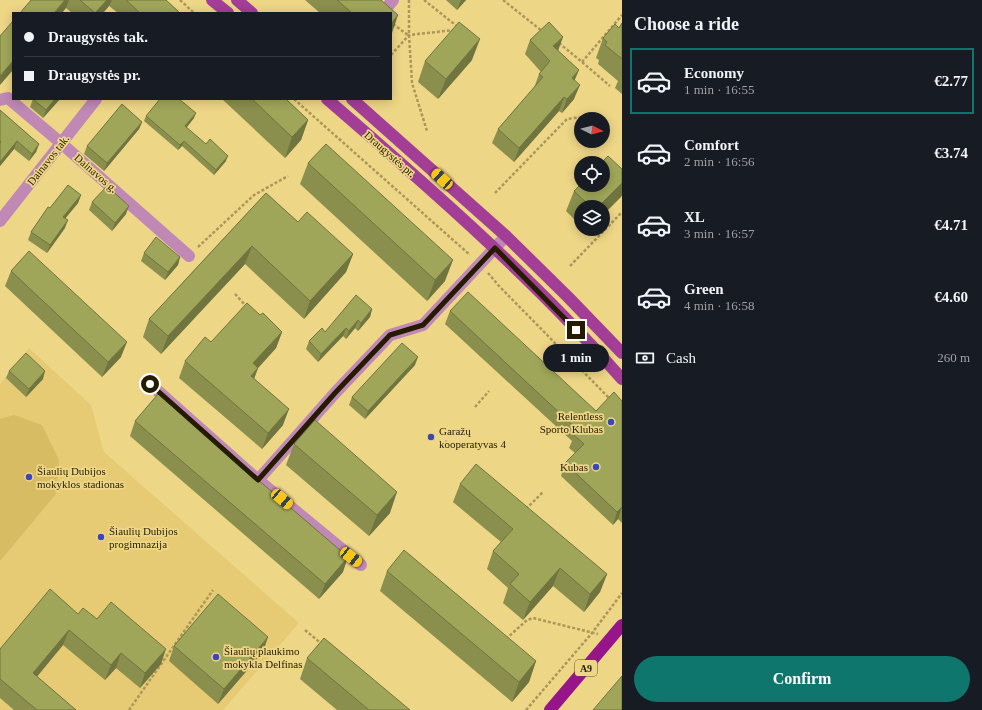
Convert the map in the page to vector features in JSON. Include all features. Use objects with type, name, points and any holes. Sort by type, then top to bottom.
[{"type":"highway","name":"A9","points":[[550,710],[622,625]]},
{"type":"main road","points":[[212,0],[227,12]]},
{"type":"main road","points":[[237,0],[251,12]]},
{"type":"main road","name":"Draugystės pr.","points":[[328,100],[400,162],[495,248],[556,309],[622,379]]},
{"type":"main road","name":"Draugystės pr.","points":[[353,100],[506,236],[622,353]]},
{"type":"street","points":[[378,12],[393,0]]},
{"type":"street","name":"Dainavos g.","points":[[0,100],[8,98],[61,142],[189,256]]},
{"type":"street","name":"Dainavos tak.","points":[[0,221],[95,100]]},
{"type":"street","points":[[258,480],[335,393],[390,335],[423,325],[506,236]]},
{"type":"street","points":[[150,384],[258,480],[361,565]]},
{"type":"path","points":[[180,0],[193,12]]},
{"type":"path","points":[[409,0],[408,36],[412,83],[427,131]]},
{"type":"path","points":[[392,54],[408,36],[461,29],[424,0]]},
{"type":"path","points":[[503,0],[547,34]]},
{"type":"path","points":[[582,62],[622,15]]},
{"type":"path","points":[[392,23],[408,36]]},
{"type":"path","points":[[553,39],[610,86]]},
{"type":"path","points":[[295,100],[480,264],[499,286],[611,401]]},
{"type":"path","points":[[494,193],[567,119],[574,118]]},
{"type":"path","points":[[189,256],[254,195],[288,176]]},
{"type":"path","points":[[570,266],[622,212]]},
{"type":"path","points":[[235,294],[249,309]]},
{"type":"path","points":[[475,407],[490,391]]},
{"type":"path","points":[[445,441],[456,449]]},
{"type":"path","points":[[526,509],[543,492]]},
{"type":"path","points":[[129,710],[213,590]]},
{"type":"path","points":[[526,710],[592,633],[622,593]]},
{"type":"path","points":[[503,642],[527,620],[533,618],[612,637]]},
{"type":"path","points":[[305,630],[327,648]]},
{"type":"shaded area","name":"Šiaulių Dubijos progimnazija","points":[[29,348],[91,405],[104,452],[299,623],[223,710],[0,710],[0,384]]},
{"type":"shaded area","name":"Šiaulių Dubijos mokyklos stadionas","points":[[14,415],[42,425],[59,460],[56,494],[0,561],[0,419]]},
{"type":"building","points":[[31,0],[65,0],[55,12],[21,12]]},
{"type":"building","points":[[80,0],[107,0],[96,12],[94,12]]},
{"type":"building","points":[[126,0],[166,0],[179,12],[139,12]]},
{"type":"building","points":[[337,0],[381,0],[398,15],[392,23],[392,12],[351,12]]},
{"type":"building","points":[[12,22],[12,62],[0,76],[0,36]]},
{"type":"building","points":[[459,22],[480,39],[446,79],[425,61]]},
{"type":"building","points":[[549,22],[563,37],[553,46],[579,70],[572,78],[580,85],[567,99],[564,97],[519,148],[498,129],[543,77],[539,74],[550,61],[530,40]]},
{"type":"building","points":[[622,23],[622,59],[605,45],[607,42],[603,38],[615,24],[619,28]]},
{"type":"building","points":[[34,100],[54,100],[46,110]]},
{"type":"building","points":[[159,100],[180,100],[196,113],[185,126],[206,144],[210,139],[228,156],[216,170],[184,141],[180,145],[146,116]]},
{"type":"building","points":[[253,100],[287,100],[308,120],[292,137]]},
{"type":"building","points":[[122,104],[142,122],[107,163],[87,146]]},
{"type":"building","points":[[0,110],[39,144],[32,154],[17,141],[0,162]]},
{"type":"building","points":[[326,144],[453,260],[435,280],[308,163]]},
{"type":"building","points":[[610,158],[622,169],[622,183],[605,200],[584,200],[575,192],[610,192]]},
{"type":"building","points":[[68,185],[81,195],[63,217],[68,220],[50,245],[31,232],[48,207],[50,208]]},
{"type":"building","points":[[107,186],[129,206],[115,223],[92,202]]},
{"type":"building","points":[[266,193],[298,222],[307,212],[353,254],[310,301],[252,246],[168,336],[149,319]]},
{"type":"building","points":[[156,237],[180,257],[168,272],[144,253]]},
{"type":"building","points":[[29,251],[127,342],[108,362],[11,271]]},
{"type":"building","points":[[468,292],[596,411],[614,392],[622,401],[622,507],[617,512],[565,463],[584,444],[574,435],[578,430],[450,311]]},
{"type":"building","points":[[356,295],[372,309],[361,323],[358,320],[349,331],[346,328],[321,354],[309,341],[322,328],[325,332]]},
{"type":"building","points":[[247,303],[260,315],[263,313],[282,332],[253,363],[258,368],[251,376],[289,409],[268,433],[185,361],[205,337],[211,342]]},
{"type":"building","points":[[402,343],[418,357],[368,411],[352,397]]},
{"type":"building","points":[[26,353],[45,371],[29,389],[9,371]]},
{"type":"building","points":[[158,394],[348,557],[325,584],[135,421]]},
{"type":"building","points":[[315,420],[397,492],[377,515],[294,444]]},
{"type":"building","points":[[476,464],[607,574],[590,594],[560,568],[530,602],[510,584],[519,574],[493,551],[513,529],[460,484]]},
{"type":"building","points":[[404,550],[536,661],[519,682],[387,571]]},
{"type":"building","points":[[50,589],[78,614],[83,608],[97,619],[111,602],[166,649],[145,673],[121,653],[111,665],[69,630],[33,673],[76,710],[37,710],[0,679],[0,649]]},
{"type":"building","name":"Šiaulių plaukimo mokykla Delfinas","points":[[218,594],[268,637],[224,689],[174,646]]},
{"type":"building","points":[[324,638],[410,710],[369,710],[307,658]]},
{"type":"building","points":[[622,676],[622,710],[593,710]]},
{"type":"place","name":"Relentless Sporto Klubas","points":[[611,422]]},
{"type":"place","name":"Garažų kooperatyvas 4","points":[[431,437]]},
{"type":"place","name":"Kubas","points":[[596,467]]},
{"type":"place","name":"Šiaulių Dubijos mokyklos stadionas","points":[[29,477]]},
{"type":"place","name":"Šiaulių Dubijos progimnazija","points":[[101,537]]},
{"type":"place","name":"Šiaulių plaukimo mokykla Delfinas","points":[[216,657]]},
{"type":"route","points":[[150,384],[258,480],[335,393],[390,335],[423,325],[495,248],[576,330]]}]
